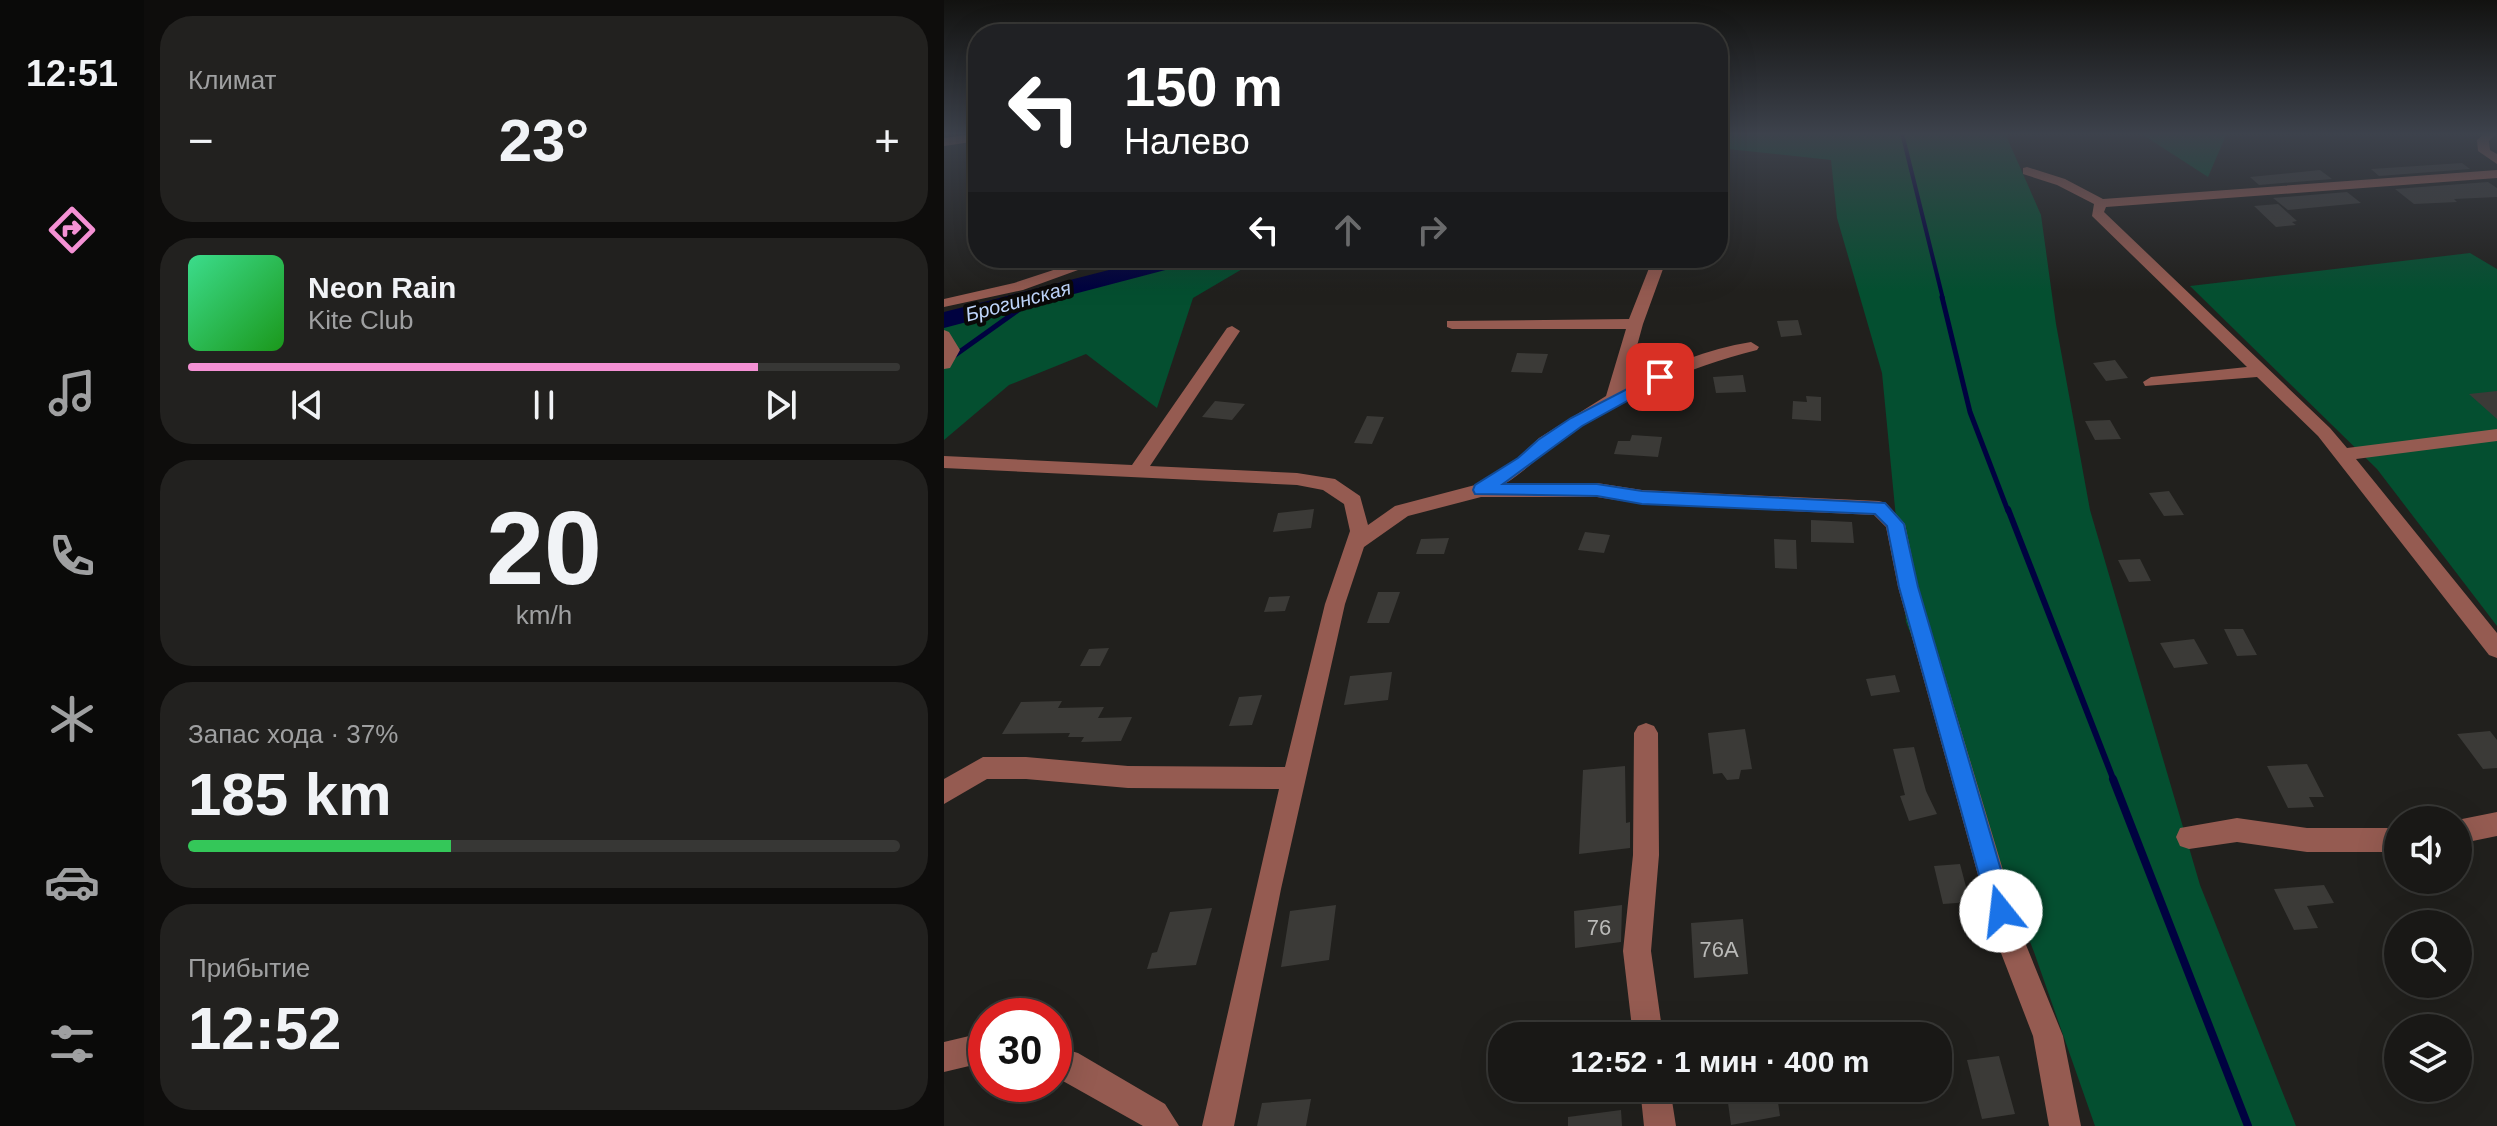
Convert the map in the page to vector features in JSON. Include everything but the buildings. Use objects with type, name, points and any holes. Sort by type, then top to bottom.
[{"type":"street","points":[[2068,186],[2101,203],[2339,186]]},
{"type":"street","points":[[2101,203],[2097,213],[2324,432],[2497,649]]},
{"type":"street","points":[[944,303],[1018,287],[1074,268]]},
{"type":"street","points":[[1613,402],[1635,324],[1656,268]]},
{"type":"street","points":[[1452,324],[1635,324]]},
{"type":"street","points":[[1137,471],[1232,331]]},
{"type":"street","points":[[944,335],[952,350],[944,364]]},
{"type":"street","points":[[1481,490],[1524,462],[1554,436],[1660,377],[1735,348],[1751,347]]},
{"type":"street","points":[[2151,382],[2262,371]]},
{"type":"street","points":[[2343,455],[2497,435]]},
{"type":"street","points":[[944,462],[1297,479],[1328,484],[1353,501],[1360,531],[1335,604],[1218,1126]]},
{"type":"street","points":[[1356,543],[1402,511],[1481,490],[1597,490],[1642,497],[1879,508],[1895,524],[1908,587],[2010,940],[2048,1036],[2065,1126]]},
{"type":"street","points":[[1646,733],[1646,855],[1637,951],[1646,1022]]},
{"type":"street","points":[[944,793],[983,768],[1026,768],[1128,777],[1294,778]]},
{"type":"street","points":[[2472,829],[2497,824]]},
{"type":"street","points":[[2189,837],[2237,830],[2307,840],[2384,840]]},
{"type":"street","points":[[944,1057],[968,1051]]},
{"type":"street","points":[[1072,1067],[1142,1107],[1163,1126]]},
{"type":"street","points":[[1657,1102],[1660,1126]]},
{"type":"green space","points":[[1834,186],[2028,186],[2041,215],[2056,324],[2090,510],[2200,885],[2296,1126],[2095,1126],[2034,952],[1906,622],[1882,373],[1837,218]]},
{"type":"green space","points":[[2470,253],[2497,269],[2497,626],[2377,469],[2190,286]]},
{"type":"green space","points":[[1117,268],[1244,268],[1193,298],[1157,408],[1086,354],[1009,385],[944,440],[944,314],[1086,281]]},
{"type":"waterway","points":[[1915,186],[1943,299]]},
{"type":"waterway","name":"Брогинская","points":[[944,320],[1145,268]]},
{"type":"waterway","points":[[1942,297],[1970,412],[2008,511]]},
{"type":"waterway","points":[[944,363],[1035,298]]},
{"type":"waterway","points":[[2008,509],[2114,781]]},
{"type":"waterway","points":[[2113,779],[2248,1126]]},
{"type":"route","points":[[1660,377],[1576,422],[1481,490],[1597,490],[1642,497],[1879,508],[1895,524],[1908,587],[2001,911]]}]
